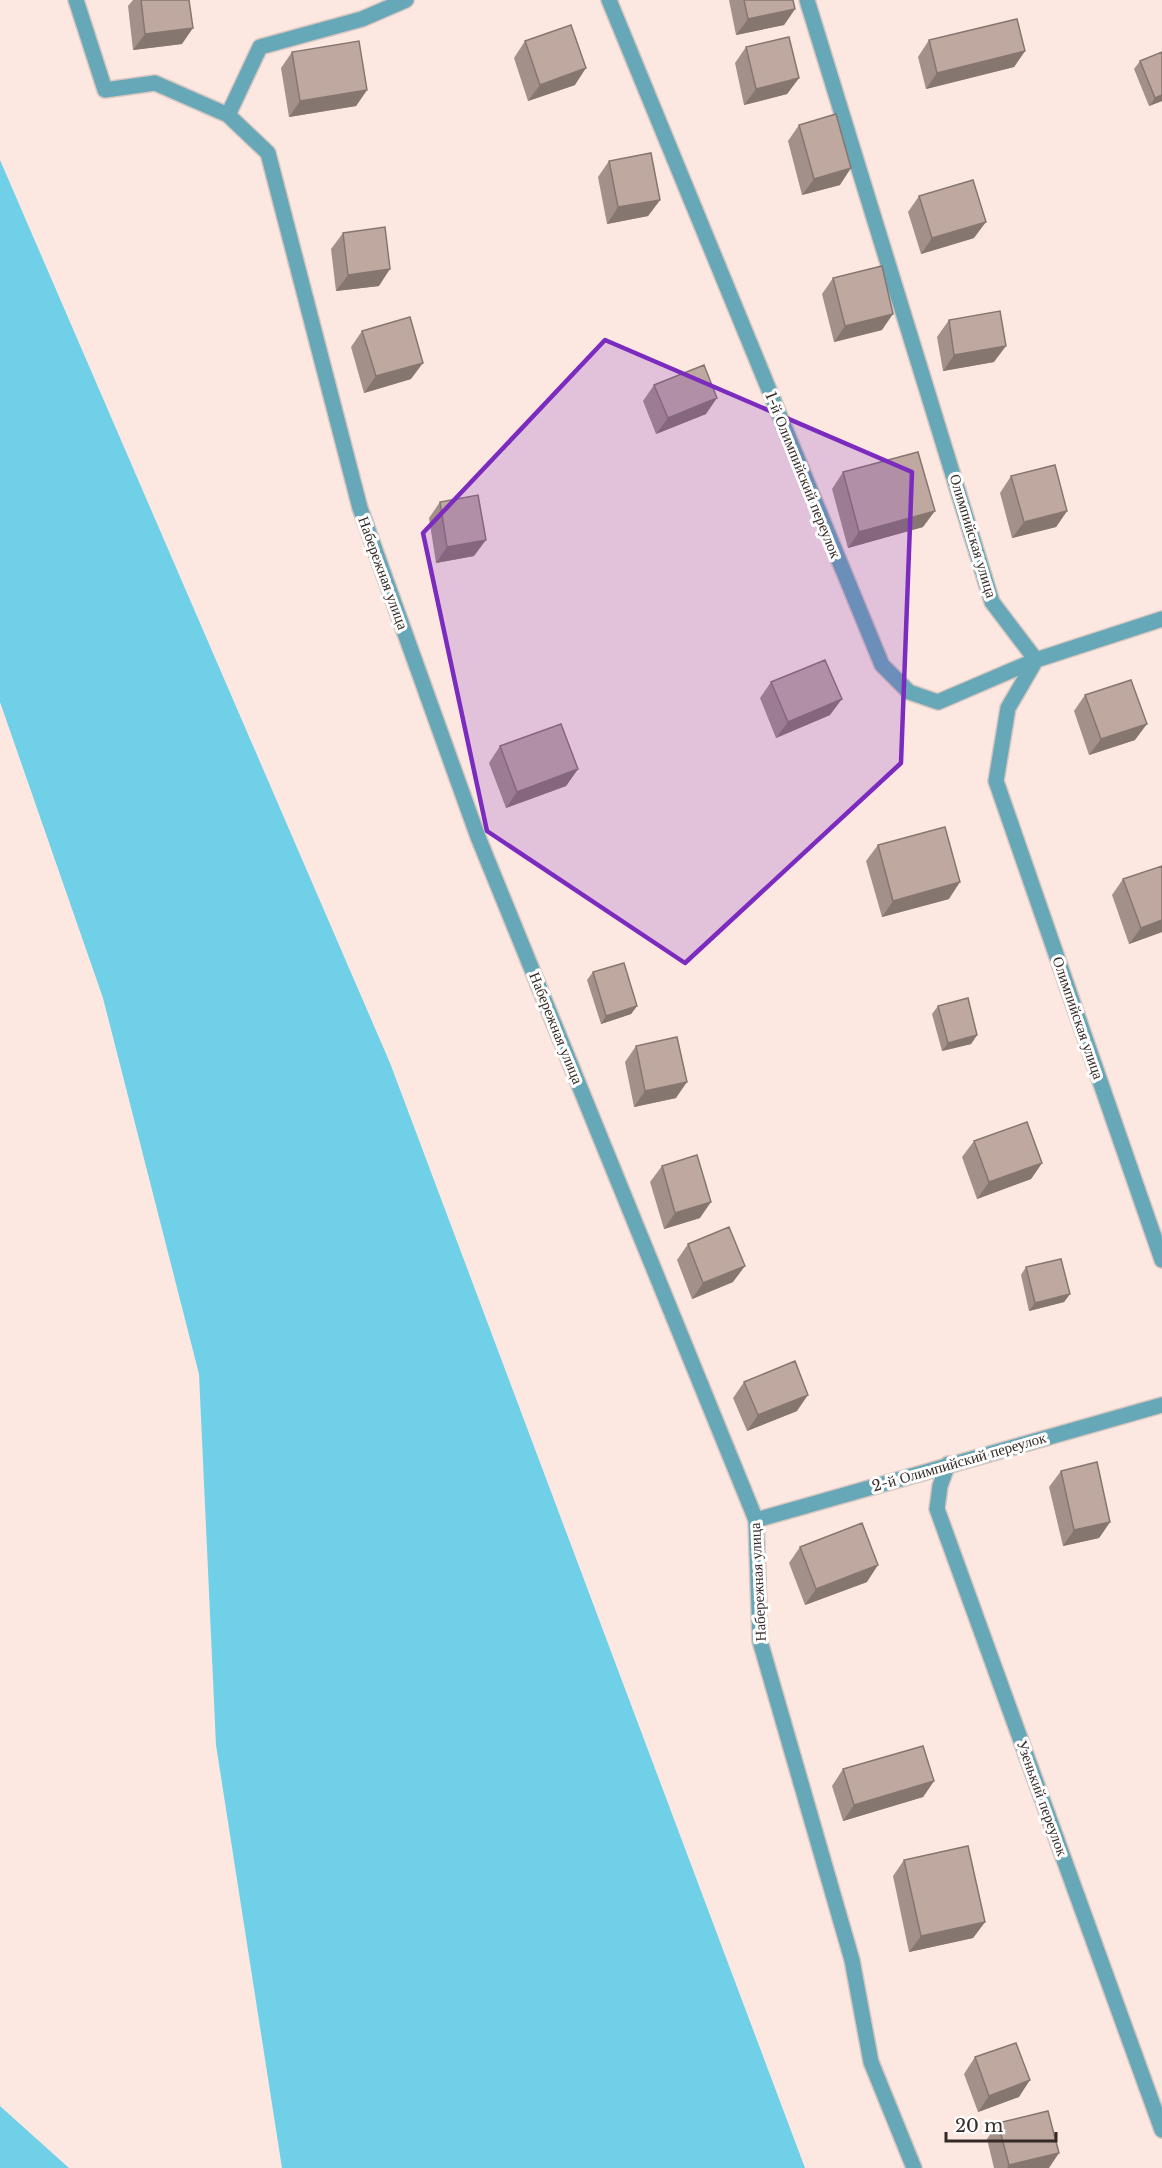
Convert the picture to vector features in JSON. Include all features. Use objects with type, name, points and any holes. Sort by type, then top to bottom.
[{"type":"street","name":"Набережная улица","points":[[76,0],[105,90],[155,83],[228,116],[268,153],[364,519],[478,837],[756,1520],[760,1641],[852,1960],[872,2062],[914,2168]]},
{"type":"street","points":[[228,116],[260,47],[362,19],[406,0]]},
{"type":"street","name":"1-й Олимпийский переулок","points":[[609,0],[882,665],[909,692],[938,702],[1036,660],[1162,619]]},
{"type":"street","name":"Олимпийская улица","points":[[807,0],[992,602],[1036,660],[1008,708],[996,781],[1162,1260]]},
{"type":"street","name":"2-й Олимпийский переулок","points":[[756,1520],[1162,1405]]},
{"type":"street","name":"Узенький переулок","points":[[948,1464],[940,1485],[937,1509],[1162,2130]]},
{"type":"highlighted area","points":[[605,340],[912,472],[901,763],[685,963],[487,831],[423,533]]},
{"type":"water","points":[[0,160],[390,1063],[805,2168],[282,2168],[216,1745],[199,1374],[103,998],[0,702]]},
{"type":"water","points":[[0,2106],[69,2168],[0,2168]]},
{"type":"building","points":[[141,0],[189,0],[193,28],[145,34]]},
{"type":"building","points":[[744,0],[793,0],[795,9],[748,19]]},
{"type":"building","points":[[1017,19],[1025,51],[937,73],[929,40]]},
{"type":"building","points":[[571,25],[586,68],[540,85],[525,41]]},
{"type":"building","points":[[789,37],[799,78],[756,89],[746,47]]},
{"type":"building","points":[[359,41],[367,90],[300,101],[292,52]]},
{"type":"building","points":[[1162,52],[1162,95],[1155,98],[1140,61]]},
{"type":"building","points":[[836,114],[851,168],[814,179],[799,125]]},
{"type":"building","points":[[651,153],[660,200],[618,207],[609,161]]},
{"type":"building","points":[[973,180],[986,222],[932,238],[919,196]]},
{"type":"building","points":[[385,227],[390,269],[348,275],[343,233]]},
{"type":"building","points":[[882,266],[893,314],[845,326],[833,278]]},
{"type":"building","points":[[1000,311],[1006,346],[954,355],[949,320]]},
{"type":"building","points":[[410,317],[423,363],[376,376],[362,331]]},
{"type":"building","points":[[704,365],[717,398],[668,418],[654,385]]},
{"type":"building","points":[[918,452],[935,511],[859,532],[843,472]]},
{"type":"building","points":[[1055,465],[1067,511],[1024,522],[1011,476]]},
{"type":"building","points":[[478,495],[486,540],[447,547],[440,502]]},
{"type":"building","points":[[825,660],[842,699],[788,722],[771,682]]},
{"type":"building","points":[[1131,680],[1147,724],[1101,739],[1085,695]]},
{"type":"building","points":[[561,724],[578,769],[517,792],[500,746]]},
{"type":"building","points":[[945,827],[960,882],[893,901],[878,845]]},
{"type":"building","points":[[1162,866],[1162,920],[1141,928],[1123,879]]},
{"type":"building","points":[[624,963],[637,1006],[606,1016],[593,972]]},
{"type":"building","points":[[968,998],[977,1035],[948,1043],[938,1006]]},
{"type":"building","points":[[677,1037],[687,1082],[645,1091],[636,1046]]},
{"type":"building","points":[[1027,1122],[1042,1163],[989,1182],[974,1141]]},
{"type":"building","points":[[697,1155],[711,1202],[675,1213],[662,1166]]},
{"type":"building","points":[[729,1227],[745,1266],[703,1283],[688,1244]]},
{"type":"building","points":[[1061,1259],[1070,1294],[1035,1303],[1026,1267]]},
{"type":"building","points":[[795,1361],[808,1395],[758,1415],[744,1382]]},
{"type":"building","points":[[1097,1462],[1110,1522],[1074,1530],[1061,1471]]},
{"type":"building","points":[[862,1523],[878,1565],[816,1589],[800,1547]]},
{"type":"building","points":[[923,1746],[934,1781],[854,1805],[843,1769]]},
{"type":"building","points":[[968,1846],[985,1922],[921,1936],[904,1860]]},
{"type":"building","points":[[1016,2043],[1030,2080],[989,2096],[975,2057]]},
{"type":"building","points":[[1048,2111],[1059,2153],[1009,2165],[998,2123]]}]
